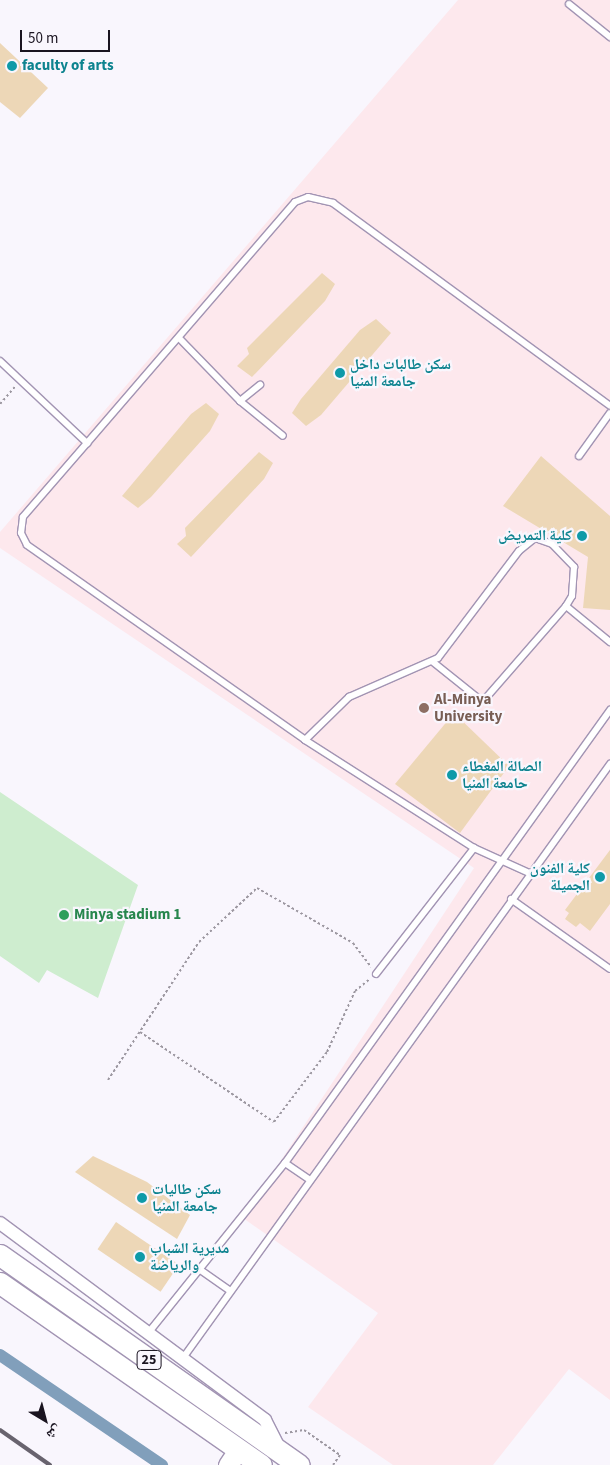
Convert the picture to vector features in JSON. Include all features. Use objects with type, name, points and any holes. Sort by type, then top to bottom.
[{"type":"highway","points":[[0,1245],[6,1259]]},
{"type":"highway","name":"25","points":[[6,1259],[286,1451]]},
{"type":"highway","name":"25","points":[[0,1282],[233,1457],[261,1465]]},
{"type":"street","points":[[0,1224],[149,1332],[265,1420],[286,1451]]},
{"type":"lane","points":[[569,4],[610,37]]},
{"type":"lane","points":[[530,873],[474,848],[305,740],[24,541],[20,525],[23,517],[296,202],[308,197],[333,202],[610,406]]},
{"type":"lane","points":[[178,338],[240,401],[283,436]]},
{"type":"lane","points":[[0,361],[87,443]]},
{"type":"lane","points":[[240,401],[260,385]]},
{"type":"lane","points":[[579,456],[610,413]]},
{"type":"lane","points":[[305,740],[350,697],[433,662],[519,551],[535,538],[552,544],[574,567],[572,596],[566,606],[486,699],[478,698],[433,662]]},
{"type":"lane","points":[[566,606],[610,642]]},
{"type":"lane","points":[[149,1332],[286,1163],[610,710]]},
{"type":"lane","points":[[183,1358],[229,1290],[610,764]]},
{"type":"lane","points":[[376,974],[474,848]]},
{"type":"lane","points":[[511,899],[610,969]]},
{"type":"lane","points":[[286,1163],[309,1179]]},
{"type":"lane","points":[[199,1269],[229,1290]]},
{"type":"path","points":[[0,404],[21,380]]},
{"type":"path","points":[[108,1080],[199,942],[257,888],[353,943],[376,974],[355,991],[327,1052],[274,1122],[140,1032]]},
{"type":"path","points":[[286,1451],[304,1430],[340,1455],[333,1465]]},
{"type":"shaded area","name":"Al-Minya University","points":[[458,0],[610,0],[610,1400],[569,1369],[493,1465],[393,1465],[308,1407],[378,1313],[243,1218],[474,868],[0,548],[0,532]]},
{"type":"green space","name":"Minya stadium 1","points":[[0,792],[138,885],[98,998],[47,970],[39,983],[0,956]]},
{"type":"building","name":"faculty of arts","points":[[0,43],[48,88],[20,118],[0,102]]},
{"type":"building","points":[[322,273],[335,284],[325,301],[252,377],[237,366],[249,354],[247,348]]},
{"type":"building","name":"سكن طالبات داخل جامعة المنيا","points":[[376,319],[391,333],[321,415],[306,426],[292,413],[301,399],[360,330]]},
{"type":"building","points":[[206,403],[219,414],[210,431],[151,497],[138,508],[122,496],[191,414]]},
{"type":"building","points":[[259,452],[273,463],[264,479],[191,557],[177,544],[186,536],[185,528]]},
{"type":"building","name":"كلية التمريض","points":[[541,456],[610,516],[610,610],[583,608],[588,557],[503,506]]},
{"type":"building","name":"الصالة المغطاء حامعة المنيا","points":[[454,713],[509,766],[460,833],[395,784]]},
{"type":"building","name":"كلية الفنون الجميلة","points":[[610,850],[610,904],[590,931],[580,923],[576,927],[565,919],[569,913],[565,910]]},
{"type":"building","name":"سكن طاليات جامعة المنيا","points":[[93,1156],[147,1182],[190,1215],[177,1239],[75,1172]]},
{"type":"building","name":"مديرية الشباب والرياضة","points":[[116,1222],[179,1264],[161,1292],[98,1249]]},
{"type":"waterway","points":[[0,1355],[162,1465]]},
{"type":"railway","points":[[0,1430],[50,1465]]},
{"type":"place","name":"faculty of arts","points":[[12,66]]},
{"type":"place","name":"سكن طالبات داخل جامعة المنيا","points":[[340,373]]},
{"type":"place","name":"كلية التمريض","points":[[582,536]]},
{"type":"place","name":"Al-Minya University","points":[[424,708]]},
{"type":"place","name":"الصالة المغطاء حامعة المنيا","points":[[452,775]]},
{"type":"place","name":"كلية الفنون الجميلة","points":[[600,877]]},
{"type":"place","name":"Minya stadium 1","points":[[64,915]]},
{"type":"place","name":"سكن طاليات جامعة المنيا","points":[[142,1198]]},
{"type":"place","name":"مديرية الشباب والرياضة","points":[[140,1257]]}]
